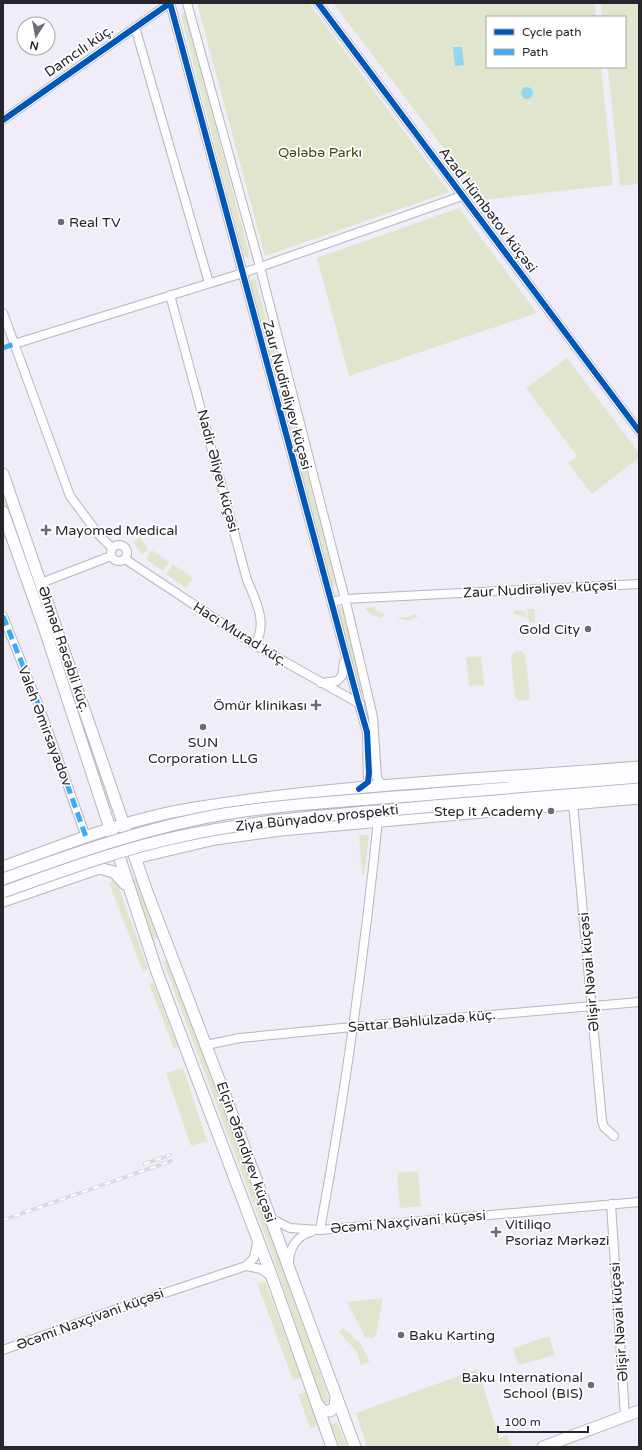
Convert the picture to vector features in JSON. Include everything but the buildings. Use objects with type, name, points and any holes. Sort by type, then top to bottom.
[{"type":"main road","name":"Əhməd Rəcəbli küç.","points":[[3,474],[135,858]]},
{"type":"main road","name":"Əhməd Rəcəbli küç.","points":[[3,512],[45,630],[121,862]]},
{"type":"main road","points":[[45,630],[56,627]]},
{"type":"main road","points":[[90,766],[103,762]]},
{"type":"main road","name":"Ziya Bünyadov prospekti","points":[[3,867],[124,824],[196,807],[263,797],[639,767]]},
{"type":"main road","points":[[461,791],[572,772],[639,777]]},
{"type":"main road","name":"Ziya Bünyadov prospekti","points":[[3,879],[122,839],[223,815],[294,805],[639,777]]},
{"type":"main road","points":[[461,804],[573,804],[639,790]]},
{"type":"main road","name":"Ziya Bünyadov prospekti","points":[[3,892],[97,859],[181,836],[293,818],[639,790]]},
{"type":"main road","name":"Ziya Bünyadov prospekti","points":[[135,858],[209,840],[281,830],[378,820],[639,798]]},
{"type":"main road","points":[[196,807],[185,816],[183,820],[183,829],[188,836],[193,839],[209,840]]},
{"type":"main road","points":[[38,854],[55,854],[62,861],[64,869],[62,874],[52,884]]},
{"type":"main road","name":"Elçin Əfəndiyev küçəsi","points":[[135,858],[355,1447]]},
{"type":"main road","name":"Elçin Əfəndiyev küçəsi","points":[[121,862],[157,972],[272,1277],[332,1447]]},
{"type":"main road","points":[[3,901],[99,868],[117,874],[123,880],[131,895]]},
{"type":"main road","points":[[157,972],[156,963],[159,955],[165,954],[173,960]]},
{"type":"main road","points":[[316,1404],[323,1411],[330,1411],[335,1407],[336,1397]]},
{"type":"main road","points":[[543,1447],[639,1410]]},
{"type":"street","name":"Damcılı küç.","points":[[3,120],[170,3]]},
{"type":"street","name":"Zaur Nudirəliyev küçəsi","points":[[170,3],[308,519],[332,602],[344,653],[367,732],[368,782],[359,789]]},
{"type":"street","name":"Zaur Nudirəliyev küçəsi","points":[[187,3],[260,268],[345,599],[373,717],[378,778],[381,784],[389,786]]},
{"type":"street","name":"Azad Hümbətov küçəsi","points":[[318,3],[639,431]]},
{"type":"street","points":[[135,27],[208,283]]},
{"type":"street","points":[[14,344],[260,268],[462,196]]},
{"type":"street","name":"Nadir Əliyev küçəsi","points":[[170,295],[245,573],[261,619],[262,631],[255,645]]},
{"type":"street","points":[[3,313],[70,496],[99,535],[111,552],[117,561],[125,559],[127,554],[124,547],[117,545],[111,552],[41,583]]},
{"type":"street","name":"Hacı Murad küç.","points":[[125,559],[255,645],[359,705]]},
{"type":"street","name":"Zaur Nudirəliyev küçəsi","points":[[332,602],[345,599],[639,584]]},
{"type":"street","name":"Valeh Əmirsayadov","points":[[3,616],[41,711],[86,837]]},
{"type":"street","points":[[322,683],[337,680],[342,676],[344,669],[344,653]]},
{"type":"street","points":[[359,705],[366,701],[367,692]]},
{"type":"street","name":"Əlişir Nəvai küçəsi","points":[[573,804],[602,1121],[604,1127],[614,1136]]},
{"type":"street","points":[[320,1230],[333,1160],[352,1027],[378,820]]},
{"type":"street","name":"Səttar Bəhlulzadə küç.","points":[[206,1045],[240,1038],[639,1002]]},
{"type":"street","name":"Əcəmi Naxçivani küçəsi","points":[[320,1230],[639,1202]]},
{"type":"street","name":"Əlişir Nəvai küçəsi","points":[[611,1204],[625,1416]]},
{"type":"street","points":[[270,1218],[290,1228],[320,1230]]},
{"type":"street","points":[[290,1271],[289,1257],[293,1245],[302,1235],[320,1230]]},
{"type":"street","points":[[246,1266],[257,1253],[257,1238]]},
{"type":"street","points":[[246,1266],[261,1269],[272,1277]]},
{"type":"street","name":"Əcəmi Naxçivani küçəsi","points":[[3,1350],[120,1308],[246,1266]]},
{"type":"green space","name":"Qələbə Parkı","points":[[197,3],[309,3],[449,192],[265,256]]},
{"type":"green space","points":[[333,3],[595,3],[596,16],[486,16],[486,68],[601,68],[613,185],[483,200]]},
{"type":"green space","points":[[601,3],[639,3],[639,184],[620,186],[608,68],[626,68],[626,16],[602,16]]},
{"type":"green space","points":[[185,10],[250,257],[244,258],[181,16]]},
{"type":"green space","points":[[459,208],[537,313],[349,376],[317,258]]},
{"type":"green space","points":[[255,278],[336,582],[335,587],[331,584],[250,280]]},
{"type":"green space","points":[[567,358],[639,453],[639,458],[592,494],[568,463],[577,456],[526,388]]},
{"type":"green space","points":[[3,487],[53,624],[49,626],[3,501]]},
{"type":"green space","points":[[140,537],[148,550],[142,554],[133,542]]},
{"type":"green space","points":[[152,550],[169,562],[163,571],[146,559]]},
{"type":"green space","points":[[173,564],[193,578],[186,588],[166,574]]},
{"type":"green space","points":[[339,606],[344,611],[363,689],[359,697],[338,612]]},
{"type":"green space","points":[[374,607],[377,611],[384,614],[382,618],[372,615],[365,608]]},
{"type":"green space","points":[[526,609],[534,609],[535,622],[529,622],[529,618],[526,618],[528,614]]},
{"type":"green space","points":[[515,610],[525,611],[525,617],[513,614]]},
{"type":"green space","points":[[415,614],[419,616],[409,621],[395,618],[408,617]]},
{"type":"green space","points":[[57,638],[96,757],[92,759],[53,640]]},
{"type":"green space","points":[[515,651],[522,651],[525,654],[530,696],[528,700],[519,701],[515,698],[511,656]]},
{"type":"green space","points":[[481,656],[484,685],[469,686],[466,658]]},
{"type":"green space","points":[[100,767],[116,812],[112,813],[96,768]]},
{"type":"green space","points":[[359,835],[369,835],[364,875],[362,875]]},
{"type":"green space","points":[[136,878],[159,936],[157,937],[153,946],[131,879]]},
{"type":"green space","points":[[113,881],[118,885],[148,969],[143,971],[109,883]]},
{"type":"green space","points":[[167,960],[276,1249],[330,1401],[323,1404],[271,1251],[163,961]]},
{"type":"green space","points":[[153,982],[178,1047],[174,1048],[149,984]]},
{"type":"green space","points":[[183,1068],[207,1141],[191,1146],[166,1073]]},
{"type":"green space","points":[[418,1171],[421,1206],[400,1208],[397,1173]]},
{"type":"green space","points":[[265,1281],[301,1377],[293,1380],[257,1283]]},
{"type":"green space","points":[[383,1298],[376,1335],[373,1338],[365,1337],[347,1302]]},
{"type":"green space","points":[[343,1328],[360,1343],[370,1361],[361,1366],[357,1352],[339,1332]]},
{"type":"green space","points":[[549,1336],[555,1355],[518,1365],[513,1348]]},
{"type":"green space","points":[[478,1369],[499,1438],[507,1435],[511,1447],[367,1447],[356,1413]]},
{"type":"green space","points":[[306,1392],[318,1426],[310,1428],[298,1394]]},
{"type":"green space","points":[[337,1422],[347,1447],[340,1447],[331,1424]]},
{"type":"water","points":[[453,47],[462,47],[464,65],[455,66]]},
{"type":"water","points":[[525,87],[529,87],[533,93],[529,99],[525,99],[521,95],[521,91]]},
{"type":"railway","points":[[144,1164],[170,1155]]},
{"type":"railway","points":[[3,1220],[171,1161]]},
{"type":"marked path","points":[[3,348],[14,344]]},
{"type":"marked path","points":[[3,616],[41,711],[86,837]]},
{"type":"cycle path","points":[[3,120],[170,3],[367,732],[368,782],[359,789]]},
{"type":"cycle path","points":[[318,3],[639,431]]},
{"type":"place","name":"Real TV","points":[[61,222]]},
{"type":"place","name":"Mayomed Medical","points":[[46,530]]},
{"type":"place","name":"Gold City","points":[[588,629]]},
{"type":"place","name":"Ömür klinikası","points":[[316,705]]},
{"type":"place","name":"SUN Corporation LLG","points":[[203,727]]},
{"type":"place","name":"Step it Academy","points":[[551,811]]},
{"type":"place","name":"Vitiliqo Psoriaz Mərkəzi","points":[[496,1232]]},
{"type":"place","name":"Baku Karting","points":[[401,1335]]},
{"type":"place","name":"Baku International School (BIS)","points":[[591,1385]]}]
